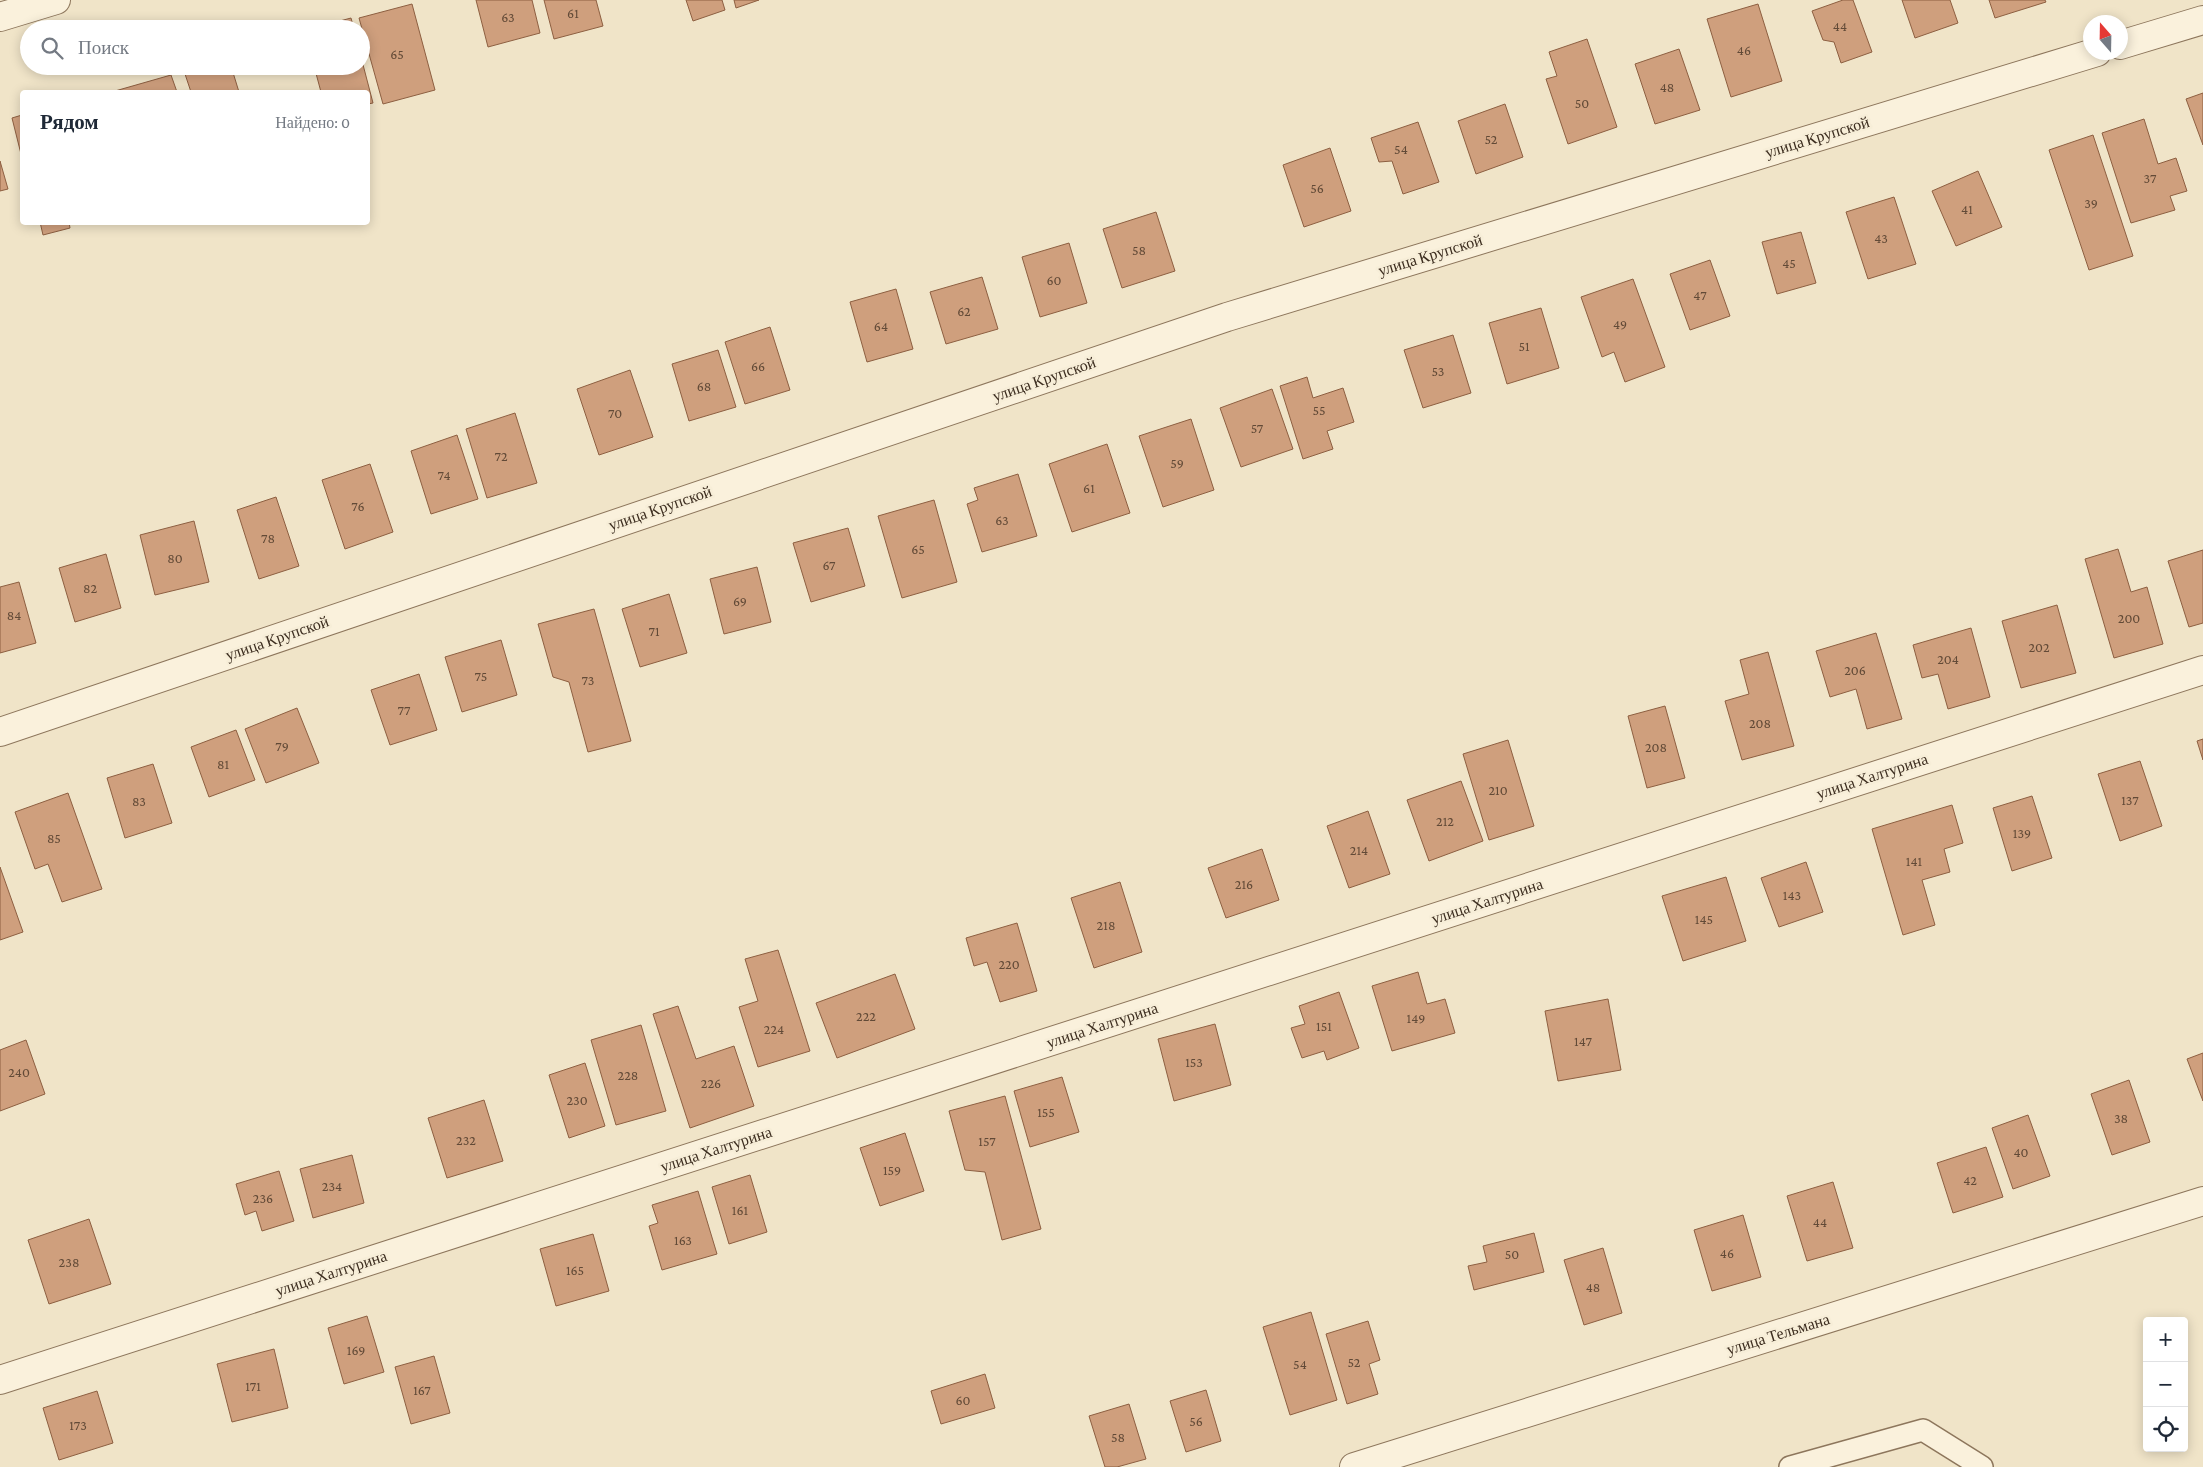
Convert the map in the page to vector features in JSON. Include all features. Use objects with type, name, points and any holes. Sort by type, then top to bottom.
[{"type":"street","points":[[0,17],[56,0]]},
{"type":"street","points":[[2128,43],[2203,20]]},
{"type":"street","name":"улица Крупской","points":[[0,732],[1227,317],[2083,56]]},
{"type":"street","name":"улица Халтурина","points":[[0,1380],[2203,670]]},
{"type":"street","name":"улица Тельмана","points":[[1354,1467],[2203,1201]]},
{"type":"lane","points":[[1790,1467],[1923,1430],[1982,1467]]},
{"type":"building","points":[[476,0],[532,0],[540,33],[488,47]]},
{"type":"building","points":[[544,0],[596,0],[603,26],[554,39]]},
{"type":"building","points":[[686,0],[722,0],[725,10],[693,21]]},
{"type":"building","points":[[734,0],[759,0],[736,8]]},
{"type":"building","points":[[1843,0],[1853,0],[1872,52],[1841,63],[1834,42],[1823,40],[1812,11]]},
{"type":"building","points":[[1902,0],[1950,0],[1958,23],[1915,38]]},
{"type":"building","points":[[1989,0],[2045,0],[2046,2],[1995,18]]},
{"type":"building","points":[[412,4],[435,90],[383,104],[370,57],[370,20],[360,20],[359,18]]},
{"type":"building","points":[[1758,4],[1782,81],[1731,97],[1707,19]]},
{"type":"building","points":[[1587,39],[1617,127],[1568,144],[1546,79],[1557,76],[1549,52]]},
{"type":"building","points":[[1679,49],[1700,110],[1655,124],[1635,64]]},
{"type":"building","points":[[171,75],[176,90],[118,90]]},
{"type":"building","points":[[185,75],[234,75],[238,90],[190,90]]},
{"type":"building","points":[[316,75],[366,75],[370,90],[320,90]]},
{"type":"building","points":[[370,92],[373,103],[370,104]]},
{"type":"building","points":[[2203,93],[2203,145],[2186,99]]},
{"type":"building","points":[[1505,104],[1523,157],[1476,174],[1458,121]]},
{"type":"building","points":[[20,116],[20,150],[12,118]]},
{"type":"building","points":[[2144,119],[2158,164],[2176,158],[2187,191],[2170,196],[2175,210],[2131,223],[2102,133]]},
{"type":"building","points":[[1418,122],[1439,182],[1403,194],[1392,161],[1379,162],[1371,138]]},
{"type":"building","points":[[2093,135],[2133,256],[2089,270],[2049,150]]},
{"type":"building","points":[[1330,148],[1351,211],[1304,227],[1283,165]]},
{"type":"building","points":[[0,161],[8,189],[0,191]]},
{"type":"building","points":[[1978,171],[2002,227],[1956,246],[1932,191]]},
{"type":"building","points":[[1894,197],[1916,264],[1868,279],[1846,212]]},
{"type":"building","points":[[1156,212],[1175,271],[1122,288],[1103,229]]},
{"type":"building","points":[[41,225],[70,225],[70,228],[43,235]]},
{"type":"building","points":[[1801,232],[1816,283],[1777,294],[1762,242]]},
{"type":"building","points":[[1069,243],[1087,303],[1040,317],[1022,257]]},
{"type":"building","points":[[1710,260],[1730,316],[1690,330],[1670,274]]},
{"type":"building","points":[[982,277],[998,329],[946,344],[930,292]]},
{"type":"building","points":[[1633,279],[1665,367],[1625,382],[1614,352],[1602,357],[1581,297]]},
{"type":"building","points":[[896,289],[913,349],[867,362],[850,302]]},
{"type":"building","points":[[1541,308],[1559,368],[1507,384],[1489,323]]},
{"type":"building","points":[[770,327],[790,390],[745,404],[725,342]]},
{"type":"building","points":[[1453,335],[1471,393],[1423,408],[1404,350]]},
{"type":"building","points":[[718,350],[736,407],[689,421],[672,364]]},
{"type":"building","points":[[630,370],[653,437],[599,455],[577,389]]},
{"type":"building","points":[[1307,377],[1313,398],[1343,388],[1354,422],[1327,431],[1333,449],[1303,459],[1280,386]]},
{"type":"building","points":[[1272,389],[1293,449],[1241,467],[1220,408]]},
{"type":"building","points":[[515,413],[537,483],[487,498],[466,429]]},
{"type":"building","points":[[1191,419],[1214,490],[1163,507],[1139,436]]},
{"type":"building","points":[[457,435],[478,499],[431,514],[411,451]]},
{"type":"building","points":[[1107,444],[1130,513],[1072,532],[1049,464]]},
{"type":"building","points":[[370,464],[393,532],[345,549],[322,480]]},
{"type":"building","points":[[1018,474],[1037,536],[982,552],[967,504],[978,500],[974,488]]},
{"type":"building","points":[[276,497],[299,566],[259,579],[237,510]]},
{"type":"building","points":[[934,500],[957,582],[902,598],[878,516]]},
{"type":"building","points":[[194,521],[209,582],[155,595],[140,535]]},
{"type":"building","points":[[848,528],[865,586],[811,602],[793,543]]},
{"type":"building","points":[[2118,549],[2131,592],[2147,587],[2163,644],[2114,658],[2085,559]]},
{"type":"building","points":[[2203,550],[2203,623],[2189,627],[2168,561]]},
{"type":"building","points":[[106,554],[121,608],[75,622],[59,568]]},
{"type":"building","points":[[757,567],[771,622],[724,634],[710,579]]},
{"type":"building","points":[[19,582],[36,643],[0,653],[0,587]]},
{"type":"building","points":[[669,594],[687,653],[640,667],[622,609]]},
{"type":"building","points":[[2057,605],[2076,673],[2021,688],[2002,621]]},
{"type":"building","points":[[594,609],[631,741],[588,752],[569,682],[553,677],[538,624]]},
{"type":"building","points":[[1971,628],[1990,697],[1948,709],[1938,674],[1922,678],[1913,645]]},
{"type":"building","points":[[1876,633],[1902,719],[1867,729],[1856,689],[1830,697],[1816,651]]},
{"type":"building","points":[[501,640],[517,695],[462,712],[445,657]]},
{"type":"building","points":[[1768,652],[1794,746],[1742,760],[1725,701],[1749,694],[1740,660]]},
{"type":"building","points":[[419,674],[437,730],[390,745],[371,690]]},
{"type":"building","points":[[1665,706],[1685,778],[1647,788],[1628,716]]},
{"type":"building","points":[[297,708],[319,763],[266,783],[245,729]]},
{"type":"building","points":[[236,730],[255,780],[209,797],[191,747]]},
{"type":"building","points":[[2203,739],[2203,760],[2197,741]]},
{"type":"building","points":[[1508,740],[1534,826],[1489,840],[1463,754]]},
{"type":"building","points":[[2140,761],[2162,826],[2120,841],[2098,774]]},
{"type":"building","points":[[153,764],[172,823],[125,838],[107,778]]},
{"type":"building","points":[[1461,781],[1483,841],[1429,861],[1407,800]]},
{"type":"building","points":[[68,793],[102,889],[62,902],[48,864],[35,869],[15,812]]},
{"type":"building","points":[[2032,796],[2052,858],[2012,871],[1993,808]]},
{"type":"building","points":[[1952,805],[1963,843],[1944,849],[1950,872],[1922,880],[1935,925],[1903,935],[1872,829]]},
{"type":"building","points":[[1368,811],[1390,874],[1349,888],[1327,826]]},
{"type":"building","points":[[1262,849],[1279,900],[1226,918],[1208,868]]},
{"type":"building","points":[[1806,862],[1823,912],[1779,927],[1761,878]]},
{"type":"building","points":[[0,867],[23,932],[0,940]]},
{"type":"building","points":[[1726,877],[1746,941],[1683,961],[1662,896]]},
{"type":"building","points":[[1120,882],[1142,952],[1094,968],[1071,898]]},
{"type":"building","points":[[1017,923],[1037,991],[1000,1002],[987,962],[974,966],[966,938]]},
{"type":"building","points":[[778,950],[810,1051],[758,1067],[739,1007],[758,1001],[745,959]]},
{"type":"building","points":[[1418,972],[1427,1004],[1445,999],[1455,1033],[1392,1051],[1372,986]]},
{"type":"building","points":[[895,974],[915,1029],[837,1058],[816,1003]]},
{"type":"building","points":[[1339,992],[1359,1048],[1327,1060],[1324,1051],[1302,1058],[1291,1028],[1305,1024],[1299,1006]]},
{"type":"building","points":[[1608,999],[1621,1070],[1558,1081],[1545,1011]]},
{"type":"building","points":[[678,1006],[696,1059],[734,1046],[754,1106],[690,1128],[653,1014]]},
{"type":"building","points":[[1215,1024],[1231,1085],[1174,1101],[1158,1039]]},
{"type":"building","points":[[641,1025],[666,1111],[616,1125],[591,1040]]},
{"type":"building","points":[[26,1040],[45,1094],[0,1111],[0,1050]]},
{"type":"building","points":[[2203,1053],[2203,1101],[2187,1059]]},
{"type":"building","points":[[585,1063],[605,1126],[569,1138],[549,1075]]},
{"type":"building","points":[[1062,1077],[1079,1132],[1030,1147],[1014,1091]]},
{"type":"building","points":[[2129,1080],[2150,1142],[2112,1155],[2091,1094]]},
{"type":"building","points":[[1005,1096],[1041,1229],[1002,1240],[985,1172],[965,1170],[949,1111]]},
{"type":"building","points":[[484,1100],[503,1161],[447,1178],[428,1118]]},
{"type":"building","points":[[2028,1115],[2050,1176],[2013,1189],[1992,1128]]},
{"type":"building","points":[[905,1133],[924,1191],[880,1206],[860,1148]]},
{"type":"building","points":[[1986,1147],[2003,1197],[1953,1213],[1937,1163]]},
{"type":"building","points":[[352,1155],[364,1203],[313,1218],[300,1169]]},
{"type":"building","points":[[279,1171],[294,1221],[262,1231],[256,1211],[245,1215],[236,1184]]},
{"type":"building","points":[[750,1175],[767,1232],[729,1244],[712,1187]]},
{"type":"building","points":[[1833,1182],[1853,1248],[1807,1261],[1787,1196]]},
{"type":"building","points":[[698,1191],[717,1254],[662,1270],[649,1226],[658,1223],[652,1205]]},
{"type":"building","points":[[1743,1215],[1761,1277],[1712,1291],[1694,1230]]},
{"type":"building","points":[[89,1219],[111,1284],[49,1304],[28,1240]]},
{"type":"building","points":[[1534,1233],[1544,1272],[1474,1290],[1468,1266],[1487,1262],[1483,1246]]},
{"type":"building","points":[[593,1234],[609,1291],[556,1306],[540,1249]]},
{"type":"building","points":[[1603,1248],[1622,1313],[1584,1325],[1564,1260]]},
{"type":"building","points":[[1311,1312],[1337,1400],[1290,1415],[1263,1327]]},
{"type":"building","points":[[367,1316],[384,1372],[344,1384],[328,1328]]},
{"type":"building","points":[[1368,1321],[1380,1360],[1369,1364],[1378,1394],[1347,1404],[1326,1334]]},
{"type":"building","points":[[274,1349],[288,1408],[232,1422],[217,1364]]},
{"type":"building","points":[[434,1356],[450,1413],[411,1424],[395,1367]]},
{"type":"building","points":[[985,1374],[995,1408],[941,1424],[931,1391]]},
{"type":"building","points":[[1206,1390],[1221,1441],[1186,1452],[1170,1401]]},
{"type":"building","points":[[97,1391],[113,1443],[59,1460],[43,1408]]},
{"type":"building","points":[[1129,1404],[1146,1459],[1117,1467],[1105,1467],[1089,1416]]}]
